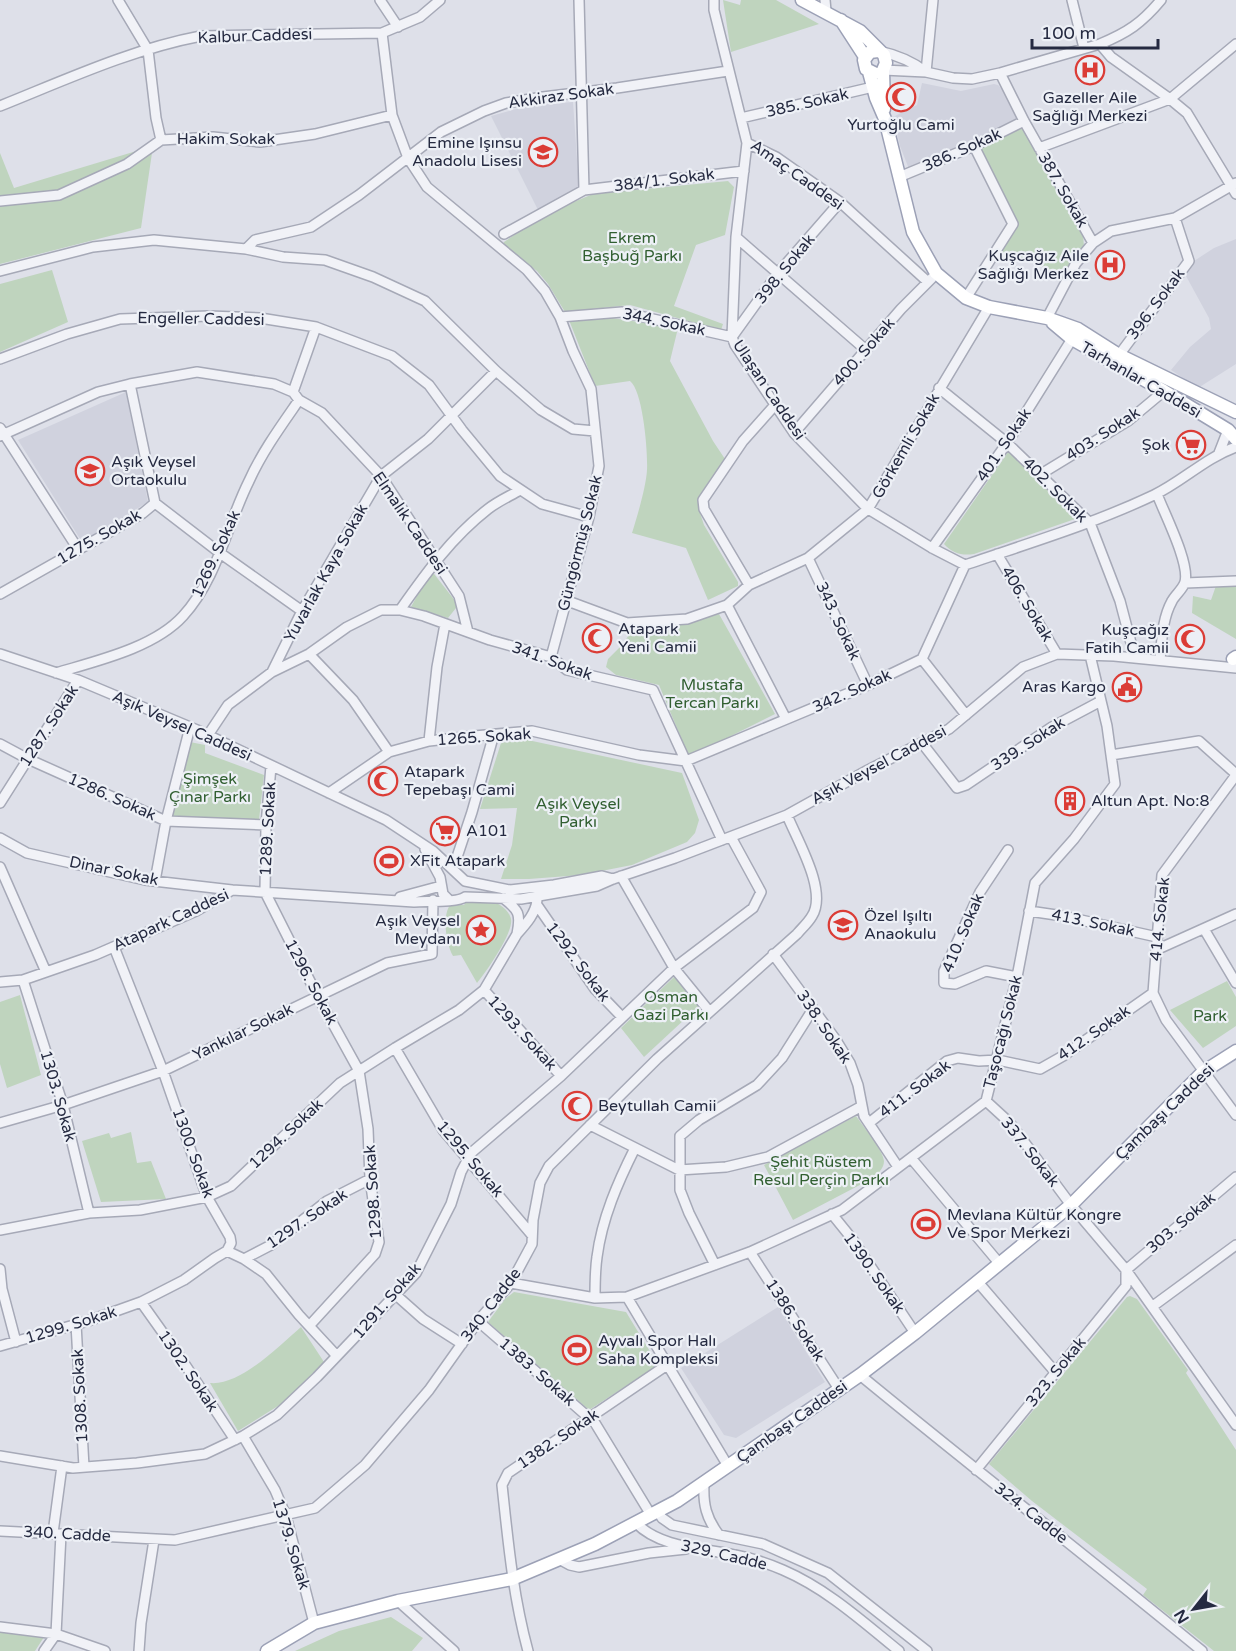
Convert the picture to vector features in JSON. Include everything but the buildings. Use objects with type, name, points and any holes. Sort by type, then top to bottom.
[{"type":"main road","points":[[802,0],[826,6],[840,19],[860,31],[886,59],[883,70],[875,74],[869,72],[864,63],[865,57],[870,52],[878,51]]},
{"type":"main road","points":[[840,19],[865,57]]},
{"type":"main road","name":"Tarhanlar Caddesi","points":[[883,70],[885,119]]},
{"type":"main road","name":"Tarhanlar Caddesi","points":[[869,72],[885,119],[914,232],[932,277],[966,298],[989,307],[1047,318],[1078,329],[1119,354],[1236,412]]},
{"type":"main road","name":"Tarhanlar Caddesi","points":[[1047,318],[1072,339],[1233,430]]},
{"type":"main road","name":"Çambaşı Caddesi","points":[[267,1651],[314,1623],[398,1601],[512,1579],[655,1514],[704,1484],[860,1375],[915,1333],[1071,1205],[1203,1072],[1236,1051]]},
{"type":"street","points":[[118,0],[148,50],[156,118],[161,140]]},
{"type":"street","points":[[380,0],[398,27]]},
{"type":"street","name":"Kalbur Caddesi","points":[[0,106],[175,41],[201,36],[382,33],[420,17],[440,0]]},
{"type":"street","points":[[504,234],[584,189],[579,0]]},
{"type":"street","name":"Amaç Caddesi","points":[[714,0],[714,10],[728,71],[747,143],[776,157],[840,202],[932,277]]},
{"type":"street","points":[[926,72],[933,0]]},
{"type":"street","points":[[1072,0],[1084,48]]},
{"type":"street","points":[[883,70],[926,72],[953,78],[972,79],[1000,73],[1100,44],[1138,25],[1161,0]]},
{"type":"street","name":"Güngörmüş Sokak","points":[[382,33],[392,115],[408,158],[427,187],[527,270],[545,291],[560,317],[591,389],[599,466],[589,517],[551,657]]},
{"type":"street","points":[[1100,44],[1125,68],[1187,113],[1235,187]]},
{"type":"street","points":[[1040,148],[1170,99],[1235,47]]},
{"type":"street","points":[[878,51],[916,64],[926,72]]},
{"type":"street","name":"Akkiraz Sokak","points":[[246,249],[255,240],[311,227],[359,195],[441,132],[484,111],[506,103],[543,96],[582,93],[728,71]]},
{"type":"street","name":"387. Sokak","points":[[1000,73],[1024,121],[1093,243]]},
{"type":"street","name":"385. Sokak","points":[[741,118],[873,87]]},
{"type":"street","name":"Hakim Sokak","points":[[0,201],[59,195],[127,164],[161,140],[213,137],[260,142],[315,134],[392,115]]},
{"type":"street","name":"386. Sokak","points":[[899,177],[974,146],[1024,121]]},
{"type":"street","name":"Ulaşan Caddesi","points":[[747,143],[736,237],[732,337],[794,433],[868,510],[965,565]]},
{"type":"street","points":[[966,298],[1014,224],[974,146]]},
{"type":"street","name":"384/1. Sokak","points":[[584,189],[744,171]]},
{"type":"street","name":"387. Sokak","points":[[1047,318],[1076,263],[1093,243],[1111,231],[1175,218],[1235,187]]},
{"type":"street","name":"398. Sokak","points":[[732,337],[778,273],[840,202]]},
{"type":"street","name":"396. Sokak","points":[[1119,354],[1189,261],[1175,218]]},
{"type":"street","points":[[736,237],[866,350]]},
{"type":"street","points":[[0,271],[93,247],[154,240],[246,249],[283,257],[325,260],[373,277],[424,301],[496,371],[541,410],[573,429],[595,432]]},
{"type":"street","name":"400. Sokak","points":[[794,433],[901,309],[932,277]]},
{"type":"street","name":"Görkemli Sokak","points":[[565,600],[627,623],[687,619],[727,605],[749,585],[808,558],[868,510],[989,307]]},
{"type":"street","name":"344. Sokak","points":[[560,317],[622,312],[732,337]]},
{"type":"street","name":"Engeller Caddesi","points":[[0,359],[67,334],[120,319],[209,316],[260,318],[316,327],[392,356],[429,385],[500,476],[542,504],[589,517]]},
{"type":"street","name":"1269. Sokak","points":[[55,673],[138,646],[159,635],[182,617],[197,598],[220,553],[249,481],[296,396],[316,327]]},
{"type":"street","name":"401. Sokak","points":[[932,548],[1007,443],[1072,339]]},
{"type":"street","name":"Yuvarlak Kaya Sokak","points":[[208,735],[228,705],[272,672],[302,611],[381,476],[428,439],[450,414],[496,371]]},
{"type":"street","name":"Elmalık Caddesi","points":[[1,433],[98,392],[196,372],[274,384],[322,413],[381,476],[459,596],[468,632]]},
{"type":"street","name":"1275. Sokak","points":[[0,594],[143,513],[155,503],[130,384]]},
{"type":"street","name":"402. Sokak","points":[[939,388],[1007,443],[1090,523],[1120,601],[1135,658]]},
{"type":"street","name":"403. Sokak","points":[[1041,474],[1128,421],[1164,391]]},
{"type":"street","points":[[749,585],[704,509],[703,501],[743,441],[775,405]]},
{"type":"street","points":[[1219,453],[1233,430]]},
{"type":"street","points":[[1,433],[78,549]]},
{"type":"street","points":[[966,715],[922,659],[965,565],[1090,523],[1156,494],[1219,453],[1236,447]]},
{"type":"street","points":[[400,610],[436,559],[458,535],[489,508],[520,490]]},
{"type":"street","points":[[1156,494],[1185,567],[1185,583],[1172,601],[1164,621],[1160,660]]},
{"type":"street","points":[[155,503],[220,553],[302,611]]},
{"type":"street","name":"406. Sokak","points":[[997,554],[1057,654]]},
{"type":"street","name":"343. Sokak","points":[[808,558],[868,685]]},
{"type":"street","points":[[1185,583],[1236,581]]},
{"type":"street","points":[[727,605],[786,719]]},
{"type":"street","name":"341. Sokak","points":[[272,672],[309,654],[346,627],[381,610],[400,610],[551,657],[567,670],[653,690],[686,761],[727,838]]},
{"type":"street","points":[[429,741],[437,667],[445,624]]},
{"type":"street","name":"Aşık Veysel Caddesi","points":[[0,654],[78,680],[190,727],[386,820],[433,851],[462,878],[510,890],[602,876],[617,877]]},
{"type":"street","points":[[309,654],[353,700],[389,752]]},
{"type":"street","name":"Aşık Veysel Caddesi","points":[[422,845],[433,863],[443,894],[449,900],[457,901],[465,897],[503,897],[537,901],[597,886],[787,815],[949,729],[1023,667],[1057,654],[1208,665],[1235,661]]},
{"type":"street","name":"Taşocağı Sokak","points":[[627,1298],[750,1251],[842,1210],[986,1101],[1017,976],[1035,883],[1074,839],[1115,784],[1101,701],[1090,655]]},
{"type":"street","name":"342. Sokak","points":[[686,761],[868,685],[922,659]]},
{"type":"street","name":"1287. Sokak","points":[[0,803],[78,680]]},
{"type":"street","name":"339. Sokak","points":[[922,743],[957,788],[966,785],[1052,727],[1101,701]]},
{"type":"street","points":[[155,881],[166,821],[190,727]]},
{"type":"street","name":"1265. Sokak","points":[[329,793],[389,752],[429,741],[494,734],[532,731],[639,755],[686,761]]},
{"type":"street","points":[[455,863],[494,734]]},
{"type":"street","points":[[1111,755],[1199,741],[1235,780]]},
{"type":"street","name":"1286. Sokak","points":[[0,744],[28,759],[166,821],[266,825]]},
{"type":"street","name":"1289. Sokak","points":[[265,892],[266,825],[271,766]]},
{"type":"street","name":"414. Sokak","points":[[1235,780],[1162,875],[1153,993],[1166,1020],[1236,1115]]},
{"type":"street","name":"340. Cadde","points":[[0,1531],[175,1540],[315,1508],[365,1465],[429,1390],[478,1321],[511,1283],[532,1244],[533,1220],[540,1183],[549,1166],[709,1011],[797,934],[813,915],[817,900],[816,885],[787,815]]},
{"type":"street","name":"Dinar Sokak","points":[[0,838],[27,853],[155,881],[232,890]]},
{"type":"street","name":"1291. Sokak","points":[[0,1456],[62,1466],[84,1467],[205,1454],[239,1438],[277,1415],[416,1273],[452,1204],[461,1172],[471,1153],[561,1076],[674,968],[753,908],[761,892],[727,838]]},
{"type":"street","name":"410. Sokak","points":[[1008,850],[980,892],[944,971],[944,983],[955,984],[986,971],[1017,976]]},
{"type":"street","points":[[0,867],[46,972]]},
{"type":"street","points":[[617,877],[674,968],[709,1011]]},
{"type":"street","points":[[441,886],[446,878],[462,878],[468,889],[465,897]]},
{"type":"street","name":"Atapark Caddesi","points":[[383,899],[415,895],[441,886]]},
{"type":"street","name":"Atapark Caddesi","points":[[0,982],[23,980],[114,947],[196,911],[232,890],[383,899],[398,902],[449,900]]},
{"type":"street","name":"1296. Sokak","points":[[265,892],[317,995],[359,1071]]},
{"type":"street","points":[[503,897],[516,908],[520,920],[518,934]]},
{"type":"street","name":"Yankılar Sokak","points":[[0,1123],[63,1105],[163,1071],[387,963],[432,954],[433,900]]},
{"type":"street","name":"1294. Sokak","points":[[0,1230],[88,1213],[140,1210],[207,1197],[231,1186],[340,1083],[459,1010],[484,990],[529,920],[537,901]]},
{"type":"street","name":"1292. Sokak","points":[[537,901],[595,989],[622,1017]]},
{"type":"street","name":"413. Sokak","points":[[1029,911],[1063,916],[1157,937]]},
{"type":"street","points":[[1156,950],[1236,915]]},
{"type":"street","points":[[1204,929],[1236,983]]},
{"type":"street","name":"1300. Sokak","points":[[114,947],[163,1071],[207,1197],[230,1237],[231,1243],[227,1251]]},
{"type":"street","name":"338. Sokak","points":[[773,954],[850,1063],[858,1085],[864,1116],[898,1167]]},
{"type":"street","name":"1303. Sokak","points":[[23,980],[63,1105],[88,1213]]},
{"type":"street","name":"1293. Sokak","points":[[484,990],[561,1076]]},
{"type":"street","name":"412. Sokak","points":[[998,1060],[1040,1069],[1063,1056],[1104,1025],[1153,993]]},
{"type":"street","points":[[715,1264],[680,1190],[680,1136],[699,1120],[757,1085],[782,1058],[813,1009]]},
{"type":"street","name":"1295. Sokak","points":[[395,1048],[443,1131],[532,1235]]},
{"type":"street","name":"411. Sokak","points":[[869,1123],[947,1062],[958,1058],[979,1061],[998,1060]]},
{"type":"street","name":"1298. Sokak","points":[[310,1325],[375,1254],[379,1242],[370,1179],[368,1129],[359,1071]]},
{"type":"street","name":"337. Sokak","points":[[986,1101],[1010,1123],[1071,1205],[1126,1270],[1236,1425]]},
{"type":"street","points":[[590,1125],[679,1170],[726,1167],[768,1157],[862,1106]]},
{"type":"street","points":[[595,1298],[597,1256],[605,1220],[618,1182],[635,1148]]},
{"type":"street","points":[[911,1158],[999,1263]]},
{"type":"street","name":"303. Sokak","points":[[1126,1270],[1236,1177]]},
{"type":"street","name":"1297. Sokak","points":[[244,1259],[272,1245],[327,1201],[370,1179]]},
{"type":"street","name":"1390. Sokak","points":[[832,1214],[854,1240],[915,1333]]},
{"type":"street","points":[[1153,1306],[1236,1245]]},
{"type":"street","points":[[227,1251],[266,1274],[299,1315],[337,1356]]},
{"type":"street","name":"1299. Sokak","points":[[0,1346],[141,1302],[184,1280],[214,1257],[227,1251]]},
{"type":"street","name":"1386. Sokak","points":[[750,1251],[839,1389]]},
{"type":"street","name":"323. Sokak","points":[[976,1470],[1126,1286],[1126,1270]]},
{"type":"street","points":[[0,1272],[16,1342]]},
{"type":"street","points":[[977,1281],[1056,1373]]},
{"type":"street","points":[[511,1283],[595,1298],[627,1298],[728,1466]]},
{"type":"street","points":[[396,1295],[423,1319],[462,1344]]},
{"type":"street","name":"1302. Sokak","points":[[141,1302],[239,1438]]},
{"type":"street","name":"1383. Sokak","points":[[478,1321],[595,1423],[655,1514]]},
{"type":"street","name":"1308. Sokak","points":[[76,1324],[84,1467]]},
{"type":"street","name":"1382. Sokak","points":[[528,1651],[518,1616],[512,1579],[502,1485],[508,1473],[667,1365]]},
{"type":"street","name":"324. Cadde","points":[[860,1375],[976,1470],[1086,1555],[1202,1651]]},
{"type":"street","name":"1379. Sokak","points":[[239,1438],[275,1490],[286,1516],[314,1623]]},
{"type":"street","points":[[44,1651],[56,1634],[57,1534],[62,1466]]},
{"type":"street","name":"329. Cadde","points":[[704,1484],[703,1498],[707,1516],[719,1535]]},
{"type":"street","name":"329. Cadde","points":[[655,1514],[672,1525],[763,1544],[828,1573],[927,1651]]},
{"type":"street","name":"329. Cadde","points":[[636,1523],[656,1537],[695,1548],[747,1558],[797,1576],[830,1596],[899,1651]]},
{"type":"street","points":[[139,1651],[154,1540]]},
{"type":"street","points":[[559,1559],[570,1565],[579,1566],[649,1553],[695,1548]]},
{"type":"street","points":[[398,1601],[454,1651]]},
{"type":"street","points":[[0,1627],[56,1634],[105,1651]]},
{"type":"shaded area","points":[[922,83],[961,91],[998,85],[1005,92],[1019,119],[961,148],[909,169],[900,146],[893,117],[917,105]]},
{"type":"shaded area","name":"Emine Işınsu Anadolu Lisesi","points":[[573,102],[579,188],[538,210],[491,116],[527,106]]},
{"type":"shaded area","points":[[1236,239],[1236,364],[1198,388],[1171,370],[1190,347],[1211,329],[1209,318],[1186,276],[1194,261],[1214,248]]},
{"type":"shaded area","name":"Aşık Veysel Ortaokulu","points":[[126,392],[148,502],[82,542],[18,440]]},
{"type":"shaded area","points":[[778,1307],[825,1382],[736,1438],[724,1435],[681,1368]]},
{"type":"green space","points":[[723,0],[740,5],[741,0],[776,0],[819,24],[731,52]]},
{"type":"green space","points":[[1021,126],[1083,234],[1084,247],[1066,276],[1017,256],[997,251],[1016,223],[978,146]]},
{"type":"green space","points":[[153,146],[141,228],[0,264],[0,153],[14,188]]},
{"type":"green space","name":"Ekrem Başbuğ Parkı","points":[[728,181],[734,187],[725,235],[696,245],[674,306],[723,324],[721,330],[630,305],[565,312],[537,271],[503,246],[504,242],[522,230],[569,204],[593,194]]},
{"type":"green space","points":[[52,270],[68,322],[0,352],[0,284]]},
{"type":"green space","points":[[606,317],[678,328],[670,361],[725,459],[703,494],[698,507],[704,525],[738,582],[738,586],[708,600],[686,548],[632,533],[647,470],[647,450],[638,397],[630,381],[595,386],[569,320]]},
{"type":"green space","points":[[1008,452],[1011,452],[1075,519],[974,554],[965,555],[954,552],[944,544]]},
{"type":"green space","points":[[431,570],[456,602],[456,608],[448,618],[411,607]]},
{"type":"green space","points":[[1217,583],[1236,583],[1236,639],[1192,613],[1193,596],[1211,600]]},
{"type":"green space","name":"Mustafa Tercan Parkı","points":[[719,614],[775,714],[689,757],[659,685],[616,675],[606,667],[608,659],[631,632],[675,625]]},
{"type":"green space","name":"Aşık Veysel Parkı","points":[[523,739],[682,773],[699,820],[695,833],[687,842],[632,865],[581,875],[501,879],[512,845],[517,808],[480,809],[501,743]]},
{"type":"green space","name":"Şimşek Çınar Parkı","points":[[190,742],[205,745],[205,753],[264,775],[259,820],[175,817],[171,814]]},
{"type":"green space","points":[[466,902],[497,903],[505,909],[511,919],[504,942],[477,983],[461,955],[453,956],[447,937],[446,916],[450,905],[464,905]]},
{"type":"green space","name":"Osman Gazi Parkı","points":[[674,977],[699,1006],[644,1057],[621,1028]]},
{"type":"green space","name":"Park","points":[[1227,981],[1236,997],[1236,1026],[1203,1048],[1170,1010]]},
{"type":"green space","points":[[20,995],[41,1075],[7,1088],[0,1064],[0,1002]]},
{"type":"green space","name":"Şehit Rüstem Resul Perçin Parkı","points":[[856,1116],[883,1156],[882,1168],[875,1177],[793,1220],[764,1165]]},
{"type":"green space","points":[[131,1132],[137,1163],[151,1161],[166,1199],[101,1202],[82,1141],[109,1133],[111,1138]]},
{"type":"green space","points":[[514,1292],[626,1312],[654,1358],[654,1368],[589,1410],[488,1322],[505,1299]]},
{"type":"green space","points":[[1130,1296],[1137,1299],[1188,1370],[1186,1373],[1236,1450],[1236,1651],[1214,1651],[1143,1595],[1147,1589],[1032,1501],[989,1464]]},
{"type":"green space","points":[[301,1327],[324,1362],[286,1401],[238,1431],[210,1383],[222,1382],[246,1372]]},
{"type":"green space","points":[[391,1617],[423,1638],[412,1651],[295,1651],[339,1631]]},
{"type":"green space","points":[[0,1631],[44,1637],[35,1651],[0,1651]]},
{"type":"place","name":"Gazeller Aile Sağlığı Merkezi","points":[[1090,70]]},
{"type":"place","name":"Yurtoğlu Cami","points":[[901,97]]},
{"type":"place","name":"Emine Işınsu Anadolu Lisesi","points":[[543,152]]},
{"type":"place","name":"Kuşcağız Aile Sağlığı Merkez","points":[[1110,265]]},
{"type":"place","name":"Şok","points":[[1191,445]]},
{"type":"place","name":"Aşık Veysel Ortaokulu","points":[[90,471]]},
{"type":"place","name":"Atapark Yeni Camii","points":[[597,638]]},
{"type":"place","name":"Kuşcağız Fatih Camii","points":[[1190,639]]},
{"type":"place","name":"Aras Kargo","points":[[1127,687]]},
{"type":"place","name":"Atapark Tepebaşı Cami","points":[[383,781]]},
{"type":"place","name":"Altun Apt. No:8","points":[[1070,801]]},
{"type":"place","name":"A101","points":[[445,831]]},
{"type":"place","name":"XFit Atapark","points":[[389,861]]},
{"type":"place","name":"Özel Işıltı Anaokulu","points":[[843,925]]},
{"type":"place","name":"Aşık Veysel Meydanı","points":[[481,930]]},
{"type":"place","name":"Beytullah Camii","points":[[577,1106]]},
{"type":"place","name":"Mevlana Kültür Kongre Ve Spor Merkezi","points":[[926,1224]]},
{"type":"place","name":"Ayvalı Spor Halı Saha Kompleksi","points":[[577,1350]]}]
